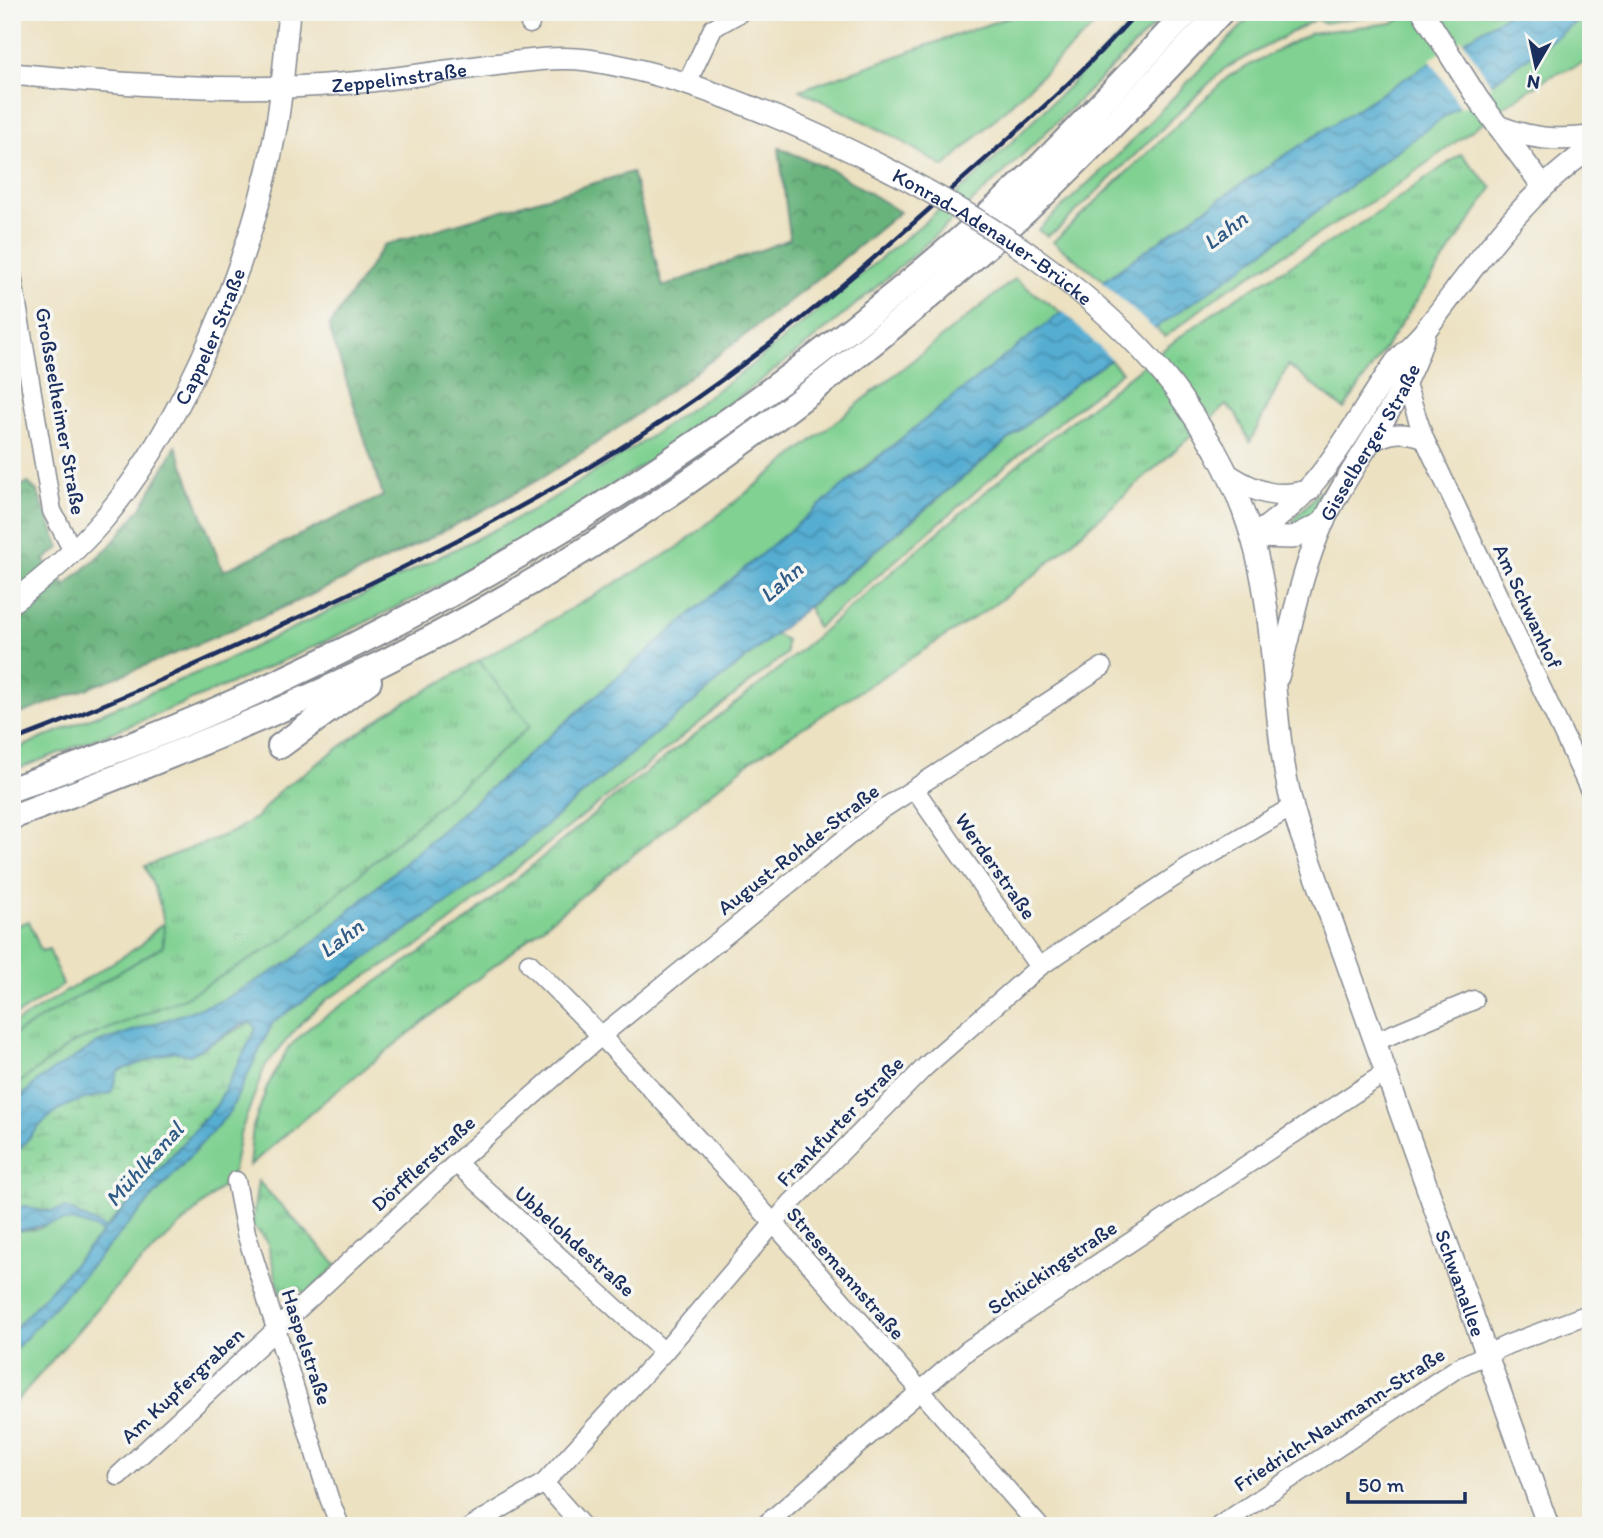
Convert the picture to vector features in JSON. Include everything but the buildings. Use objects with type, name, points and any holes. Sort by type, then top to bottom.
[{"type":"highway","points":[[12,789],[225,706],[331,656],[452,593],[609,502],[672,460],[825,349],[994,208],[1188,12]]},
{"type":"highway","points":[[12,817],[132,771],[341,682],[426,639],[545,573],[760,430],[923,301],[1004,231],[1076,162],[1221,12]]},
{"type":"highway","points":[[280,746],[426,639]]},
{"type":"main road","name":"Cappeler Straße","points":[[12,602],[73,551],[105,518],[155,445],[182,396],[219,317],[251,231],[276,124],[289,12]]},
{"type":"main road","points":[[1423,12],[1496,125],[1542,185]]},
{"type":"main road","name":"Zeppelinstraße","points":[[12,74],[166,85],[281,87],[339,84],[538,60],[569,59],[627,68],[686,85]]},
{"type":"main road","name":"Konrad-Adenauer-Brücke","points":[[686,85],[822,136],[891,170],[996,232],[1104,314],[1165,377],[1230,476]]},
{"type":"main road","points":[[1496,125],[1541,139],[1591,137]]},
{"type":"main road","name":"Gisselberger Straße","points":[[1252,537],[1289,511],[1336,458],[1396,362],[1425,331],[1485,250],[1542,185],[1591,148]]},
{"type":"main road","name":"Gisselberger Straße","points":[[1252,537],[1292,538],[1324,522],[1406,384],[1425,331]]},
{"type":"main road","points":[[1230,476],[1246,486],[1274,496],[1310,490]]},
{"type":"main road","points":[[1230,476],[1252,537],[1267,611],[1282,767],[1292,807]]},
{"type":"main road","points":[[1274,691],[1306,570],[1324,522]]},
{"type":"main road","name":"Schwanallee","points":[[1292,807],[1545,1518]]},
{"type":"street","points":[[686,85],[713,28],[741,12]]},
{"type":"street","name":"Großseelheimer Straße","points":[[12,275],[17,326],[52,511],[73,551]]},
{"type":"street","name":"Am Schwanhof","points":[[1406,384],[1424,438],[1591,793]]},
{"type":"street","points":[[1370,443],[1386,434],[1400,432],[1424,438]]},
{"type":"street","name":"August-Rohde-Straße","points":[[602,1035],[878,812],[1102,667]]},
{"type":"street","name":"Werderstraße","points":[[915,790],[1039,967]]},
{"type":"street","name":"Frankfurter Straße","points":[[472,1526],[544,1483],[664,1352],[773,1223],[926,1066],[1039,967],[1188,867],[1292,807]]},
{"type":"street","name":"Stresemannstraße","points":[[529,962],[602,1035],[773,1223],[1039,1526]]},
{"type":"street","points":[[1374,1042],[1474,1000]]},
{"type":"street","name":"Dörfflerstraße","points":[[278,1327],[456,1163],[602,1035]]},
{"type":"street","name":"Schückingstraße","points":[[764,1526],[968,1350],[1385,1073]]},
{"type":"street","name":"Ubbelohdestraße","points":[[456,1163],[664,1352]]},
{"type":"street","name":"Haspelstraße","points":[[236,1181],[246,1233],[340,1526]]},
{"type":"street","points":[[1486,1353],[1591,1313]]},
{"type":"street","name":"Am Kupfergraben","points":[[118,1476],[278,1327]]},
{"type":"street","name":"Friedrich-Naumann-Straße","points":[[1219,1526],[1440,1379],[1486,1353]]},
{"type":"street","points":[[544,1483],[582,1526]]},
{"type":"green space","points":[[1023,12],[1109,12],[944,167],[893,136],[800,90]]},
{"type":"green space","points":[[1144,12],[1167,12],[990,186],[867,295],[738,398],[671,446],[594,497],[515,544],[352,629],[183,704],[12,771],[12,751],[218,664],[375,589],[534,510],[641,443],[747,369],[926,221],[980,173]]},
{"type":"green space","points":[[1255,12],[1393,12],[1323,23],[1316,19],[1224,69],[1058,229],[1047,236],[1038,230],[1119,154]]},
{"type":"green space","points":[[1418,12],[1511,12],[1204,210],[1106,282],[1053,242],[1229,76],[1310,33],[1392,23]]},
{"type":"green space","points":[[1591,12],[1591,60],[1549,77],[1387,192],[1223,292],[1165,337],[1155,327],[1235,273],[1392,154]]},
{"type":"green space","points":[[779,148],[832,170],[900,212],[791,300],[707,363],[601,440],[541,478],[397,554],[270,613],[142,667],[12,717],[14,488],[28,483],[37,491],[60,548],[44,560],[65,586],[110,546],[141,508],[176,446],[223,571],[383,496],[329,327],[384,245],[632,172],[663,287],[790,239]]},
{"type":"green space","points":[[1461,154],[1492,188],[1344,409],[1288,365],[1250,442],[1236,414],[1226,405],[1038,572],[991,607],[752,760],[328,1098],[249,1166],[253,1127],[267,1087],[288,1048],[312,1025],[460,926],[618,794],[768,678],[1032,452],[1181,336],[1229,302],[1367,220]]},
{"type":"green space","points":[[1015,279],[1062,313],[865,467],[293,960],[221,1001],[98,1043],[40,1079],[12,1105],[12,1088],[73,1043],[184,998],[529,726],[479,661],[677,548]]},
{"type":"green space","points":[[1110,360],[1122,372],[1024,450],[817,628],[809,607],[1075,384]]},
{"type":"green space","points":[[1381,403],[1382,407],[1356,455],[1334,489],[1323,504],[1296,525],[1293,520],[1329,482]]},
{"type":"green space","points":[[775,634],[786,640],[786,654],[427,940],[326,1000],[301,1023],[265,1066],[240,1134],[232,1177],[124,1278],[12,1406],[12,1353],[229,1113],[273,1022],[481,879]]},
{"type":"green space","points":[[479,661],[530,726],[285,939],[184,998],[73,1043],[12,1088],[12,1036],[163,946],[162,915],[145,866],[232,832],[257,817],[278,792],[388,712]]},
{"type":"green space","points":[[29,921],[41,951],[49,949],[63,985],[12,1018],[12,927]]},
{"type":"green space","points":[[160,925],[164,925],[163,946],[12,1036],[12,1025],[141,945]]},
{"type":"green space","points":[[251,1022],[257,1029],[217,1105],[105,1229],[66,1208],[46,1212],[26,1206],[12,1209],[12,1157],[42,1120],[73,1100],[110,1093],[118,1071],[173,1051],[190,1055]]},
{"type":"green space","points":[[258,1181],[337,1265],[305,1295],[299,1288],[280,1293],[267,1241],[252,1225]]},
{"type":"green space","points":[[53,1220],[77,1220],[103,1232],[12,1332],[12,1231],[39,1229]]},
{"type":"water","name":"Lahn","points":[[1511,12],[1591,12],[1392,154],[1235,273],[1075,384],[481,879],[273,1022],[229,1113],[12,1353],[12,1332],[103,1232],[87,1225],[65,1221],[12,1231],[12,1209],[26,1206],[46,1212],[66,1208],[106,1229],[217,1105],[256,1029],[251,1022],[242,1024],[190,1055],[173,1051],[118,1071],[111,1093],[76,1102],[54,1113],[12,1157],[12,1105],[40,1079],[98,1043],[221,1001],[293,960],[763,553],[955,395],[1164,237],[1336,122]]},
{"type":"pier","points":[[1462,39],[1492,86],[1461,108],[1430,59]]},
{"type":"pier","points":[[1101,281],[1156,331],[1114,362],[1061,309]]},
{"type":"railway","points":[[12,741],[163,679],[424,557],[533,499],[640,436],[742,365],[850,278],[1049,102],[1137,12]]},
{"type":"water label","name":"Mühlkanal","points":[[144,1164]]}]
